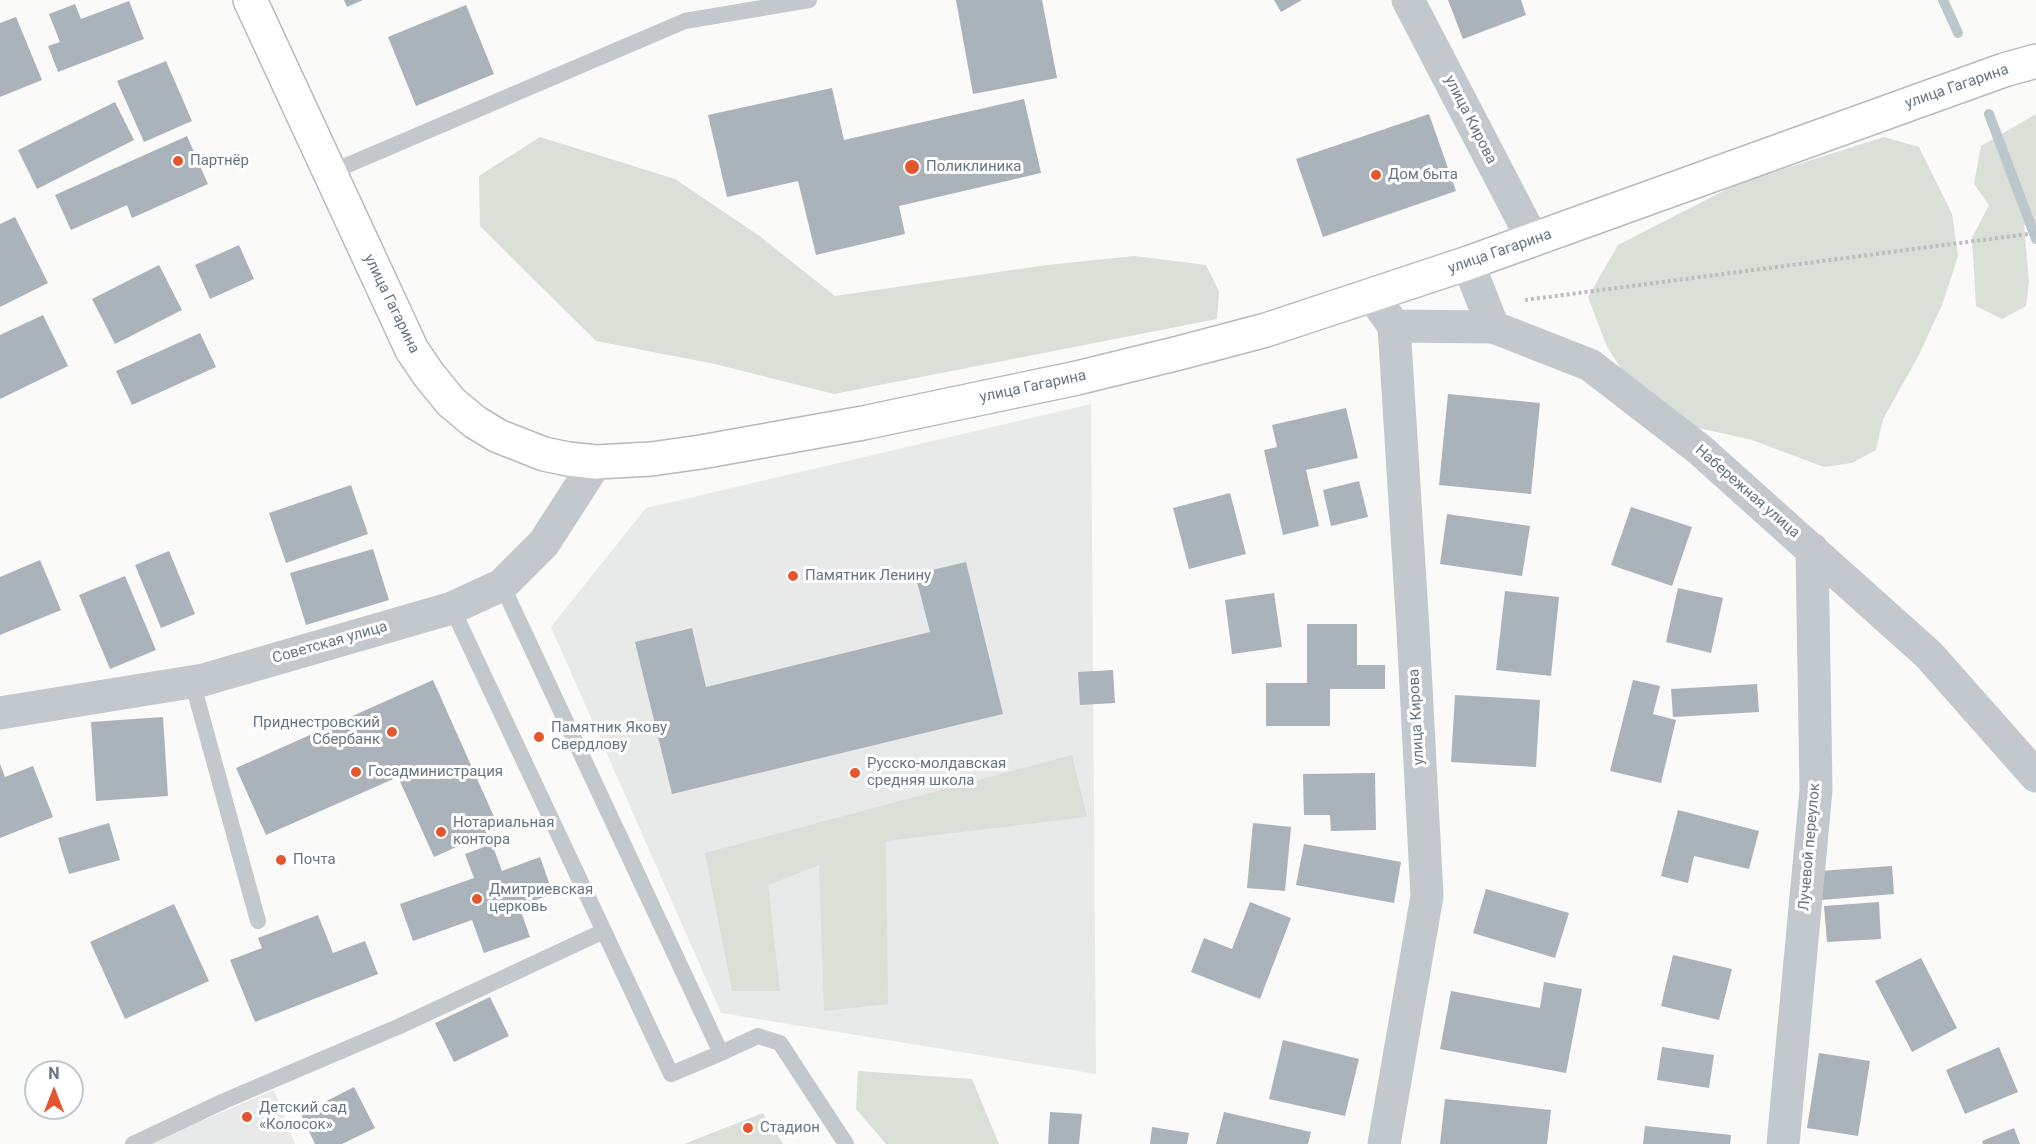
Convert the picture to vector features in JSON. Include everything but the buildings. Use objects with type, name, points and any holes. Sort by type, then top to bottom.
[{"type":"main road","name":"улица Гагарина","points":[[250,0],[412,350],[451,402],[475,422],[498,436],[544,454],[596,462],[651,459],[759,443],[1077,378],[1266,330],[1468,263],[2004,70],[2036,61]]},
{"type":"street","name":"улица Кирова","points":[[1408,0],[1533,240]]},
{"type":"street","points":[[1468,263],[1489,316]]},
{"type":"street","points":[[1371,294],[1394,326]]},
{"type":"street","name":"Набережная улица","points":[[1394,326],[1489,316],[1590,365],[1699,449],[1929,655],[2036,776]]},
{"type":"street","name":"улица Кирова","points":[[1384,1144],[1427,896],[1394,326]]},
{"type":"street","name":"Советская улица","points":[[0,713],[203,680],[452,608],[502,585],[544,543],[596,462]]},
{"type":"street","name":"Лучевой переулок","points":[[1783,1144],[1816,790],[1812,549]]},
{"type":"lane","points":[[329,173],[685,21],[809,0]]},
{"type":"lane","points":[[502,585],[721,1053]]},
{"type":"lane","points":[[452,608],[671,1074],[758,1036],[780,1043],[846,1144]]},
{"type":"lane","points":[[192,681],[258,921]]},
{"type":"lane","points":[[133,1144],[224,1101],[400,1026],[604,932]]},
{"type":"path","points":[[1489,316],[2036,232]]},
{"type":"shaded area","points":[[2036,114],[2036,224],[2024,225],[2029,282],[2026,306],[2002,319],[1976,306],[1972,238],[1989,205],[1974,184],[1981,146]]},
{"type":"shaded area","points":[[540,137],[675,179],[758,235],[835,296],[1047,265],[1134,256],[1206,265],[1219,291],[1217,319],[834,394],[715,364],[596,341],[480,226],[479,176]]},
{"type":"shaded area","points":[[1884,137],[1919,147],[1952,214],[1958,256],[1942,305],[1918,357],[1883,419],[1876,450],[1852,463],[1824,467],[1752,440],[1690,426],[1633,387],[1607,347],[1588,297],[1618,245],[1739,183]]},
{"type":"shaded area","name":"Русско-молдавская средняя школа","points":[[1091,404],[1096,1074],[721,1013],[551,627],[646,508]]},
{"type":"shaded area","points":[[1072,755],[1087,817],[886,841],[888,1004],[824,1011],[819,865],[768,885],[780,991],[732,991],[705,853]]},
{"type":"shaded area","points":[[858,1071],[972,1079],[999,1144],[886,1144],[856,1109]]},
{"type":"shaded area","name":"Детский сад «Колосок»","points":[[274,1090],[295,1144],[147,1144]]},
{"type":"shaded area","name":"Стадион","points":[[763,1113],[783,1144],[684,1144]]},
{"type":"waterway","points":[[1943,0],[1958,33]]},
{"type":"waterway","points":[[1989,114],[2036,239]]},
{"type":"place","name":"Партнёр","points":[[178,161]]},
{"type":"place","name":"Поликлиника","points":[[912,167]]},
{"type":"place","name":"Дом быта","points":[[1376,175]]},
{"type":"place","name":"Памятник Ленину","points":[[793,576]]},
{"type":"place","name":"Приднестровский Сбербанк","points":[[392,732]]},
{"type":"place","name":"Памятник Якову Свердлову","points":[[539,737]]},
{"type":"place","name":"Госадминистрация","points":[[356,772]]},
{"type":"place","name":"Русско-молдавская средняя школа","points":[[855,773]]},
{"type":"place","name":"Нотариальная контора","points":[[441,832]]},
{"type":"place","name":"Почта","points":[[281,860]]},
{"type":"place","name":"Дмитриевская церковь","points":[[477,899]]},
{"type":"place","name":"Детский сад «Колосок»","points":[[247,1117]]},
{"type":"place","name":"Стадион","points":[[748,1128]]}]
